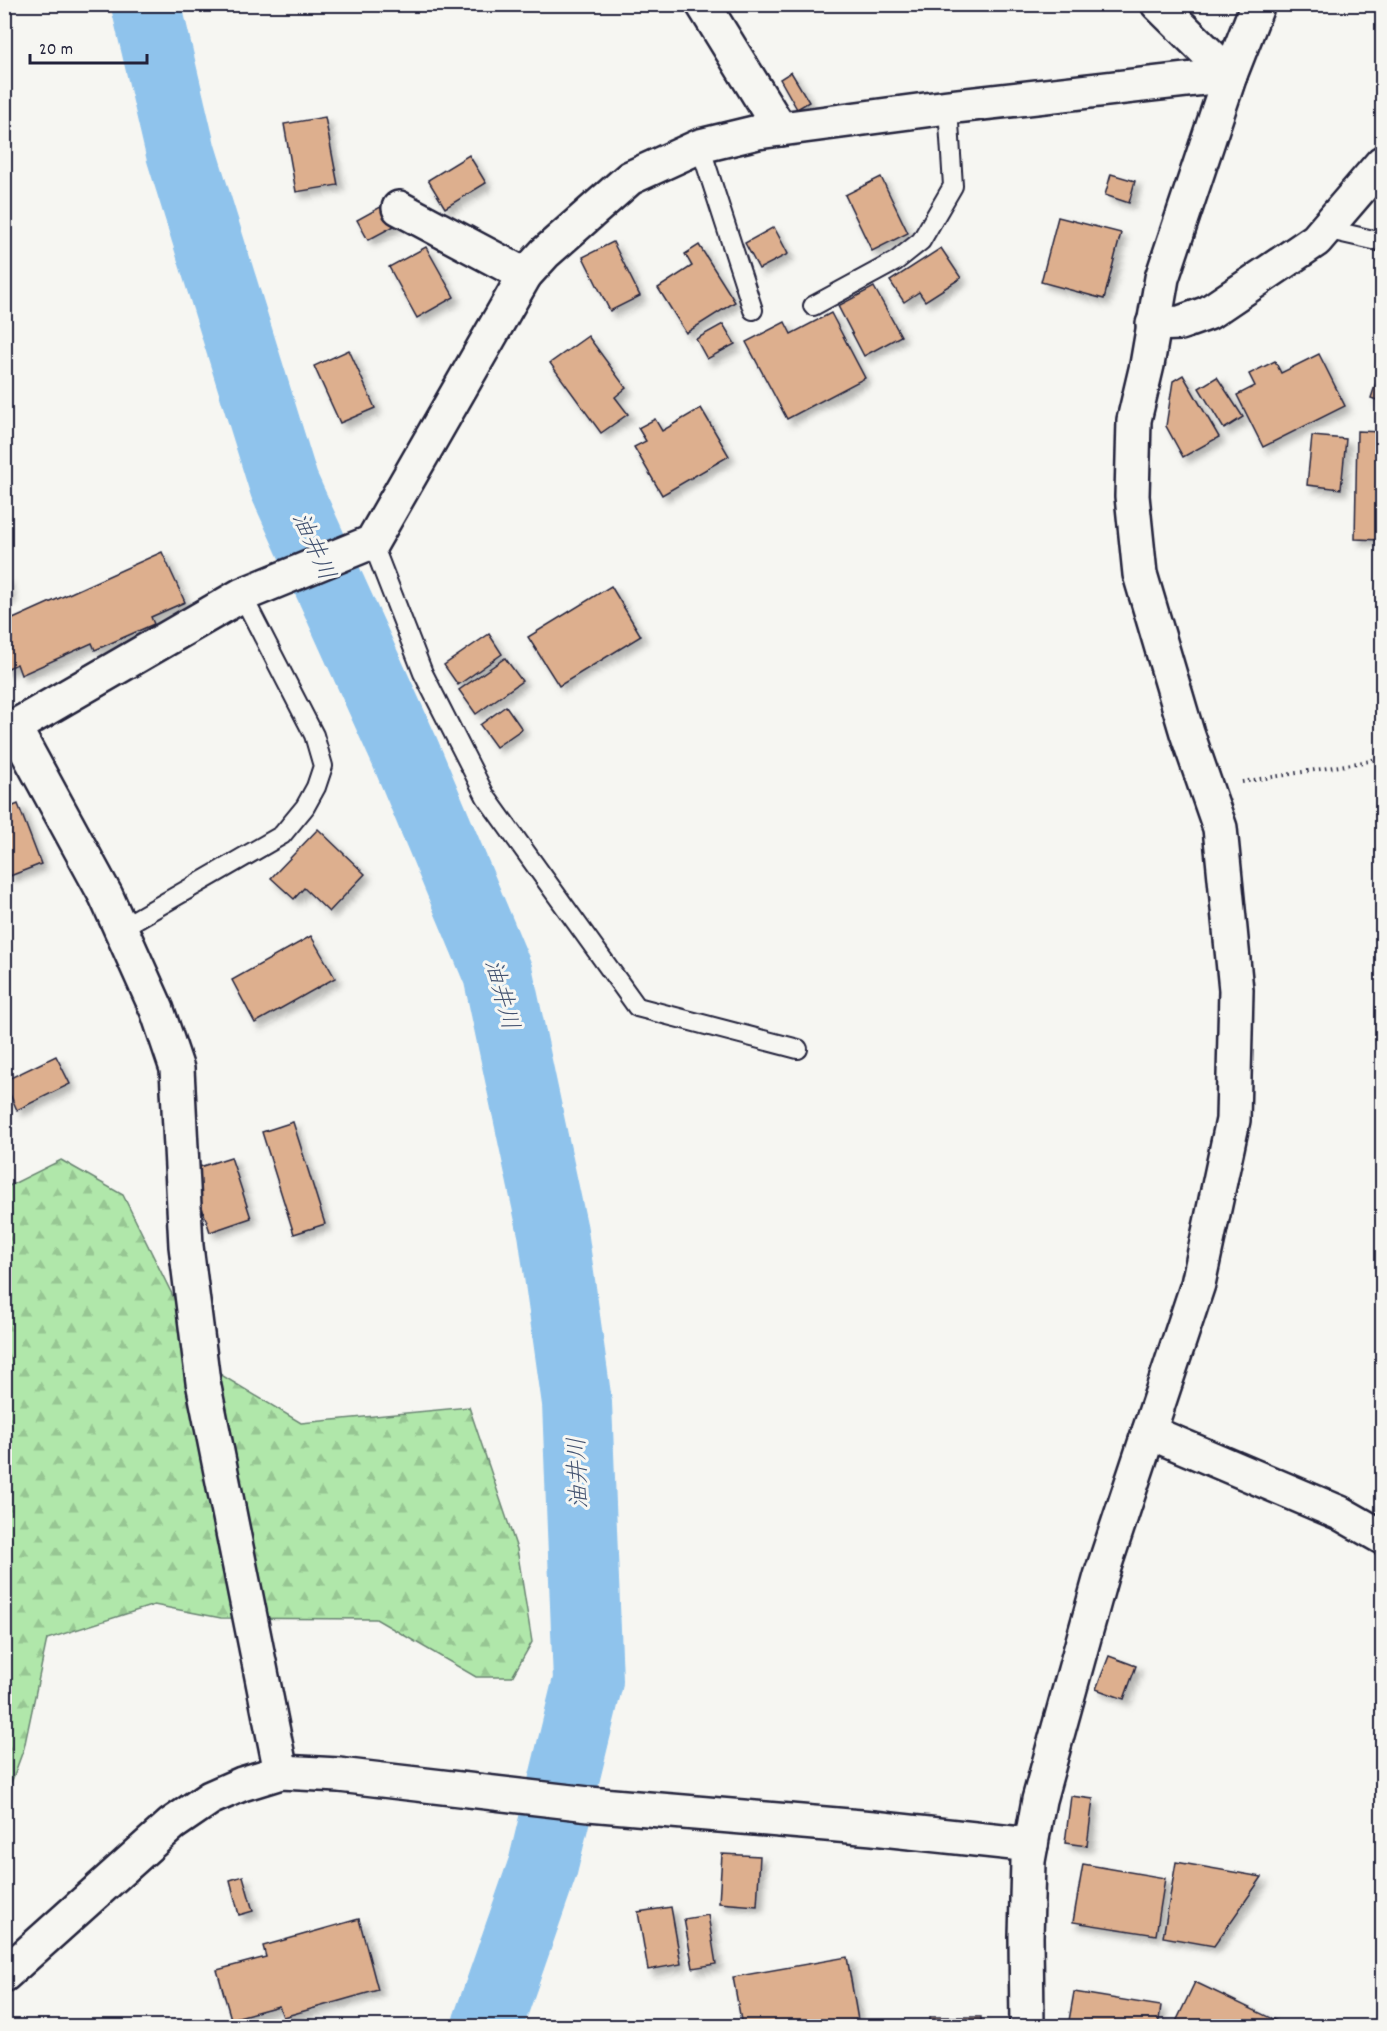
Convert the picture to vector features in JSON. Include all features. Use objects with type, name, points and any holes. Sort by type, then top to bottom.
[{"type":"street","points":[[703,4],[780,129]]},
{"type":"street","points":[[1158,4],[1181,16],[1230,75]]},
{"type":"street","points":[[1027,2026],[1028,1861],[1039,1800],[1101,1576],[1198,1284],[1233,1120],[1236,990],[1220,828],[1187,733],[1140,574],[1132,496],[1134,420],[1147,365],[1162,278],[1230,75],[1258,4]]},
{"type":"street","points":[[281,1773],[203,1382],[186,1246],[177,1069],[157,1010],[106,896],[8,725],[253,591],[333,556],[372,542],[525,275],[545,253],[630,178],[700,146],[758,132],[948,107],[1230,75]]},
{"type":"street","points":[[1153,324],[1180,323],[1208,313],[1316,240],[1383,163]]},
{"type":"street","points":[[399,208],[525,275]]},
{"type":"street","points":[[1149,1432],[1340,1513],[1383,1538]]},
{"type":"street","points":[[4,1976],[172,1824],[210,1798],[242,1784],[281,1773],[339,1775],[589,1804],[873,1828],[1031,1845]]},
{"type":"lane","points":[[813,306],[896,261],[921,241],[953,186],[948,107]]},
{"type":"lane","points":[[700,146],[753,310]]},
{"type":"lane","points":[[1325,229],[1383,242]]},
{"type":"lane","points":[[372,542],[423,673],[486,797],[637,1007],[798,1050]]},
{"type":"lane","points":[[120,928],[282,835],[305,807],[316,787],[323,766],[314,735],[253,591]]},
{"type":"path","points":[[1206,788],[1370,761],[1383,756]]},
{"type":"green space","points":[[61,1160],[123,1195],[208,1367],[301,1423],[469,1407],[517,1549],[532,1642],[512,1677],[476,1677],[376,1619],[221,1618],[154,1605],[47,1639],[24,1748],[10,1786],[5,1789],[5,1188]]},
{"type":"building","points":[[791,72],[809,102],[797,109],[780,79]]},
{"type":"building","points":[[325,117],[338,185],[296,192],[284,124]]},
{"type":"building","points":[[469,155],[486,183],[445,208],[428,180]]},
{"type":"building","points":[[1111,174],[1135,181],[1129,203],[1105,195]]},
{"type":"building","points":[[881,177],[908,233],[872,251],[845,195]]},
{"type":"building","points":[[386,204],[398,224],[368,240],[357,220]]},
{"type":"building","points":[[1058,217],[1121,233],[1104,299],[1041,282]]},
{"type":"building","points":[[774,227],[788,254],[759,269],[745,243]]},
{"type":"building","points":[[613,242],[640,296],[610,311],[583,257]]},
{"type":"building","points":[[699,245],[735,302],[686,333],[658,288],[692,266],[685,254]]},
{"type":"building","points":[[426,247],[454,297],[417,318],[389,267]]},
{"type":"building","points":[[941,248],[961,278],[925,301],[919,292],[904,302],[890,281]]},
{"type":"building","points":[[874,287],[901,336],[864,356],[838,306]]},
{"type":"building","points":[[831,313],[865,378],[787,419],[746,342],[785,322],[791,334]]},
{"type":"building","points":[[723,324],[735,344],[707,359],[696,339]]},
{"type":"building","points":[[588,336],[626,388],[615,397],[628,414],[601,433],[550,363]]},
{"type":"building","points":[[349,350],[375,408],[340,423],[314,366]]},
{"type":"building","points":[[1319,354],[1345,406],[1263,447],[1237,395],[1255,386],[1249,374],[1275,361],[1281,373]]},
{"type":"building","points":[[1382,364],[1382,402],[1371,398]]},
{"type":"building","points":[[1183,375],[1219,437],[1183,457],[1166,426],[1173,381]]},
{"type":"building","points":[[1217,377],[1243,417],[1224,429],[1199,388]]},
{"type":"building","points":[[701,408],[729,456],[662,495],[634,447],[646,441],[638,428],[655,419],[662,431]]},
{"type":"building","points":[[1357,431],[1382,432],[1382,540],[1355,539]]},
{"type":"building","points":[[1312,436],[1346,439],[1341,489],[1307,485]]},
{"type":"building","points":[[162,552],[185,602],[151,617],[154,624],[95,650],[92,643],[21,675],[17,664],[4,670],[4,641],[6,640],[4,623]]},
{"type":"building","points":[[6,578],[10,597],[4,599],[4,579]]},
{"type":"building","points":[[611,586],[641,636],[559,686],[528,637]]},
{"type":"building","points":[[489,634],[502,654],[458,685],[444,665]]},
{"type":"building","points":[[505,658],[522,681],[476,714],[459,690]]},
{"type":"building","points":[[506,706],[522,729],[496,747],[480,725]]},
{"type":"building","points":[[18,804],[41,864],[10,876],[4,861],[4,810]]},
{"type":"building","points":[[318,829],[365,874],[329,912],[304,888],[294,899],[271,878]]},
{"type":"building","points":[[311,936],[335,978],[255,1023],[232,980]]},
{"type":"building","points":[[56,1056],[70,1084],[17,1110],[4,1081]]},
{"type":"building","points":[[293,1122],[325,1224],[294,1234],[262,1132]]},
{"type":"building","points":[[231,1157],[251,1218],[210,1232],[190,1170]]},
{"type":"building","points":[[1109,1656],[1136,1666],[1124,1699],[1096,1689]]},
{"type":"building","points":[[1071,1796],[1093,1799],[1087,1846],[1065,1843]]},
{"type":"building","points":[[722,1854],[760,1856],[757,1906],[719,1903]]},
{"type":"building","points":[[1176,1862],[1262,1877],[1214,1946],[1163,1937]]},
{"type":"building","points":[[1083,1864],[1165,1878],[1156,1935],[1073,1922]]},
{"type":"building","points":[[243,1876],[253,1911],[239,1915],[230,1880]]},
{"type":"building","points":[[671,1907],[681,1964],[648,1970],[638,1912]]},
{"type":"building","points":[[708,1915],[716,1964],[693,1968],[684,1919]]},
{"type":"building","points":[[359,1919],[378,1990],[283,2017],[279,2006],[231,2019],[217,1970],[266,1957],[263,1946]]},
{"type":"building","points":[[847,1957],[858,2020],[824,2026],[742,2026],[733,1977]]},
{"type":"building","points":[[1195,1982],[1285,2025],[1174,2026]]},
{"type":"building","points":[[1074,1992],[1161,2006],[1158,2026],[1068,2026]]},
{"type":"building","points":[[930,2017],[981,2017],[981,2026],[930,2026]]},
{"type":"waterway","name":"油井川","points":[[146,4],[181,153],[284,485],[404,750],[498,974],[553,1232],[577,1403],[588,1681],[543,1866],[487,2026]]}]
